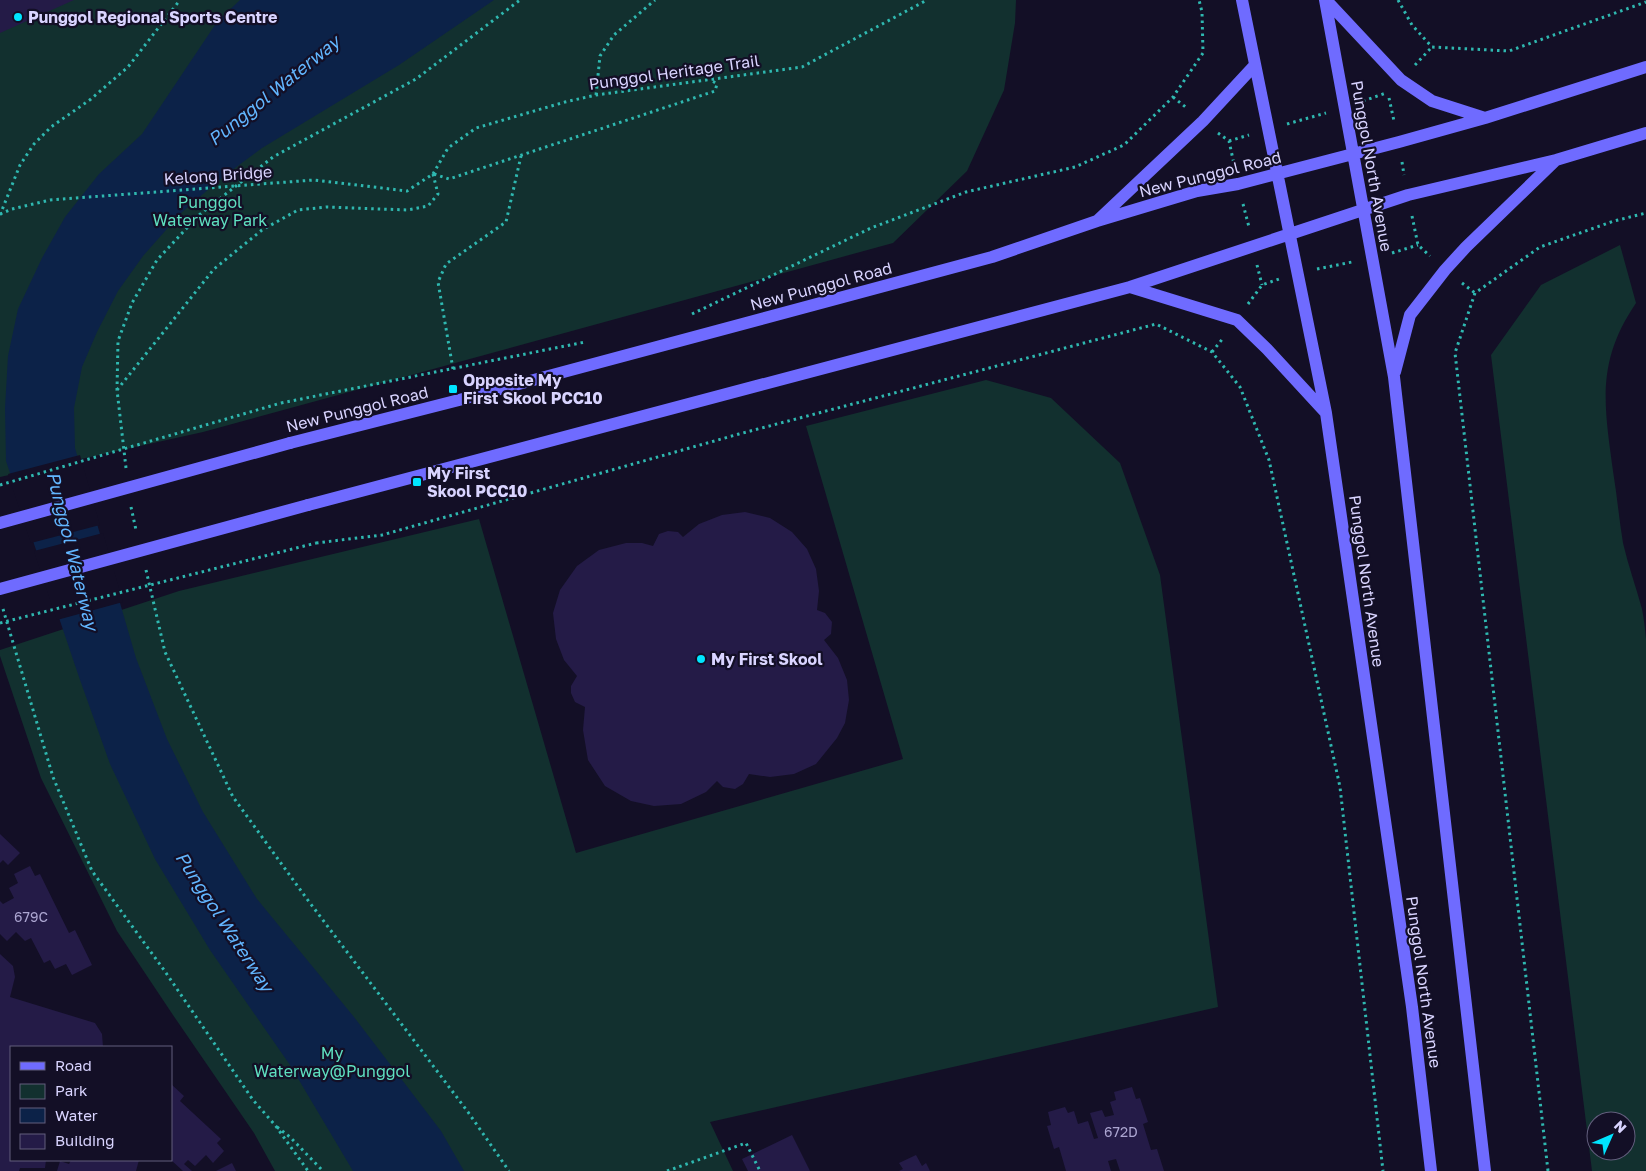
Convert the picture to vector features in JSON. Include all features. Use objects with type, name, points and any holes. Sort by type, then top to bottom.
[{"type":"main road","name":"Punggol North Avenue","points":[[1242,0],[1326,413],[1412,1007],[1431,1171]]},
{"type":"main road","name":"Punggol North Avenue","points":[[1326,0],[1394,377],[1485,1171]]},
{"type":"main road","points":[[1326,0],[1401,80],[1432,101],[1485,118]]},
{"type":"main road","points":[[1097,222],[1136,182],[1203,121],[1254,66]]},
{"type":"main road","name":"New Punggol Road","points":[[0,523],[290,443],[459,400],[992,257],[1197,191],[1238,184],[1399,142],[1485,118],[1646,67]]},
{"type":"main road","points":[[0,589],[308,505],[1130,287],[1408,195],[1556,160],[1646,133]]},
{"type":"main road","points":[[1394,377],[1410,315],[1460,253],[1556,160]]},
{"type":"main road","points":[[1130,287],[1236,320],[1268,349],[1326,413]]},
{"type":"path","points":[[0,214],[20,165],[34,144],[51,127],[128,67],[180,0]]},
{"type":"path","points":[[127,474],[117,390],[118,341],[132,303],[157,260],[199,215],[274,157],[416,80],[520,0]]},
{"type":"path","points":[[596,95],[600,56],[614,35],[656,0]]},
{"type":"path","name":"Punggol Heritage Trail","points":[[433,174],[448,148],[476,128],[596,95],[802,67],[927,0]]},
{"type":"path","points":[[686,317],[871,228],[966,192],[1075,167],[1124,145],[1173,97],[1203,53],[1202,12],[1199,0]]},
{"type":"path","points":[[1398,0],[1412,25],[1432,48],[1509,51],[1646,2]]},
{"type":"path","points":[[433,174],[449,179],[715,91],[717,84],[710,79]]},
{"type":"path","points":[[1388,93],[1418,245],[1372,258],[1297,273],[1262,285],[1229,141],[1345,107],[1388,93]]},
{"type":"path","points":[[453,369],[438,282],[446,264],[506,222],[521,156]]},
{"type":"path","points":[[117,390],[214,269],[262,230],[298,210],[326,207],[408,210],[428,206],[438,194],[433,174]]},
{"type":"path","name":"Kelong Bridge","points":[[0,214],[12,209],[50,200],[314,180],[407,191],[433,174]]},
{"type":"path","points":[[1548,1171],[1455,353],[1475,293],[1540,247],[1614,221],[1646,213]]},
{"type":"path","points":[[0,624],[316,543],[382,535],[738,434],[1156,324],[1212,352],[1240,387],[1269,460],[1340,787],[1383,1171]]},
{"type":"path","points":[[0,485],[281,403],[590,341]]},
{"type":"path","points":[[131,502],[136,530]]},
{"type":"path","points":[[145,568],[165,652],[233,797],[307,899],[468,1112],[509,1171]]},
{"type":"path","points":[[3,608],[53,777],[92,871],[164,970],[253,1100],[275,1125],[308,1171]]},
{"type":"path","points":[[275,1125],[290,1137],[323,1171]]},
{"type":"path","points":[[667,1171],[746,1143],[760,1171]]},
{"type":"green space","name":"Punggol Waterway Park","points":[[0,0],[1016,0],[1015,23],[1004,90],[967,171],[893,243],[203,432],[0,477]]},
{"type":"green space","points":[[1620,245],[1636,303],[1623,324],[1614,345],[1606,384],[1606,404],[1607,425],[1623,543],[1642,609],[1646,639],[1646,1171],[1592,1171],[1591,1161],[1636,1161],[1636,1111],[1586,1111],[1586,1123],[1491,355],[1541,285]]},
{"type":"green space","name":"My Waterway@Punggol","points":[[986,380],[1051,398],[1120,463],[1160,575],[1218,1007],[710,1122],[733,1171],[275,1171],[254,1133],[117,931],[41,778],[0,656],[0,650],[179,591],[479,519],[576,853],[903,759],[806,426]]},
{"type":"water","name":"Punggol Waterway","points":[[240,0],[494,0],[399,65],[262,148],[224,176],[181,213],[143,256],[118,291],[82,367],[74,408],[75,448],[136,658],[167,739],[203,812],[257,899],[354,1017],[441,1131],[464,1171],[353,1171],[290,1065],[210,950],[155,859],[110,764],[6,461],[5,408],[8,356],[18,309],[42,258],[65,217],[99,174],[142,134],[217,22]]},
{"type":"pier","points":[[80,455],[100,525],[31,543],[8,474]]},
{"type":"pier","points":[[103,533],[123,602],[57,620],[34,551]]},
{"type":"building","name":"Punggol Regional Sports Centre","points":[[0,0],[74,0],[0,33]]},
{"type":"building","name":"My First Skool","points":[[745,512],[770,518],[792,532],[807,549],[816,569],[819,591],[817,610],[825,613],[832,622],[831,634],[824,640],[838,658],[847,680],[849,700],[845,723],[837,738],[816,764],[794,774],[770,777],[749,774],[743,784],[735,789],[723,787],[717,781],[706,792],[681,804],[654,806],[631,801],[605,786],[588,760],[583,730],[585,707],[575,702],[571,693],[571,686],[577,676],[564,660],[556,639],[553,613],[560,590],[577,566],[599,550],[626,543],[642,543],[653,546],[659,534],[668,531],[678,532],[683,537],[699,524],[722,515]]},
{"type":"building","points":[[0,834],[20,853],[8,865],[3,860],[0,863]]},
{"type":"building","points":[[30,866],[35,876],[40,874],[69,933],[75,930],[92,965],[72,975],[66,964],[55,969],[50,960],[44,963],[31,938],[25,941],[16,932],[7,941],[0,934],[0,901],[3,904],[14,898],[9,888],[18,883],[14,874]]},
{"type":"building","points":[[0,954],[13,966],[15,977],[10,997],[95,1023],[102,1034],[103,1046],[10,1046],[10,1161],[46,1161],[45,1168],[20,1168],[19,1171],[0,1171]]},
{"type":"building","points":[[172,1085],[184,1096],[180,1101],[221,1139],[217,1143],[224,1151],[213,1163],[206,1155],[195,1166],[188,1160],[184,1164],[192,1171],[183,1171],[172,1161]]},
{"type":"building","points":[[1132,1087],[1136,1099],[1140,1098],[1148,1122],[1143,1124],[1151,1150],[1157,1149],[1164,1171],[1120,1171],[1116,1159],[1108,1161],[1111,1171],[1066,1171],[1059,1147],[1054,1149],[1047,1126],[1051,1125],[1048,1112],[1065,1107],[1068,1113],[1074,1111],[1078,1124],[1088,1121],[1094,1139],[1098,1138],[1090,1113],[1102,1110],[1105,1117],[1114,1115],[1110,1102],[1116,1100],[1114,1092]]},
{"type":"building","points":[[792,1135],[810,1171],[748,1171],[742,1159]]},
{"type":"building","points":[[916,1155],[922,1166],[926,1163],[930,1171],[899,1171],[903,1169],[899,1163]]},
{"type":"building","points":[[60,1161],[69,1164],[70,1161],[139,1161],[136,1171],[57,1171]]},
{"type":"building","points":[[232,1163],[236,1171],[216,1171]]},
{"type":"place","name":"Punggol Regional Sports Centre","points":[[18,17]]},
{"type":"place","name":"Opposite My First Skool PCC10","points":[[453,389]]},
{"type":"place","name":"My First Skool PCC10","points":[[417,482]]},
{"type":"place","name":"My First Skool","points":[[701,659]]}]
